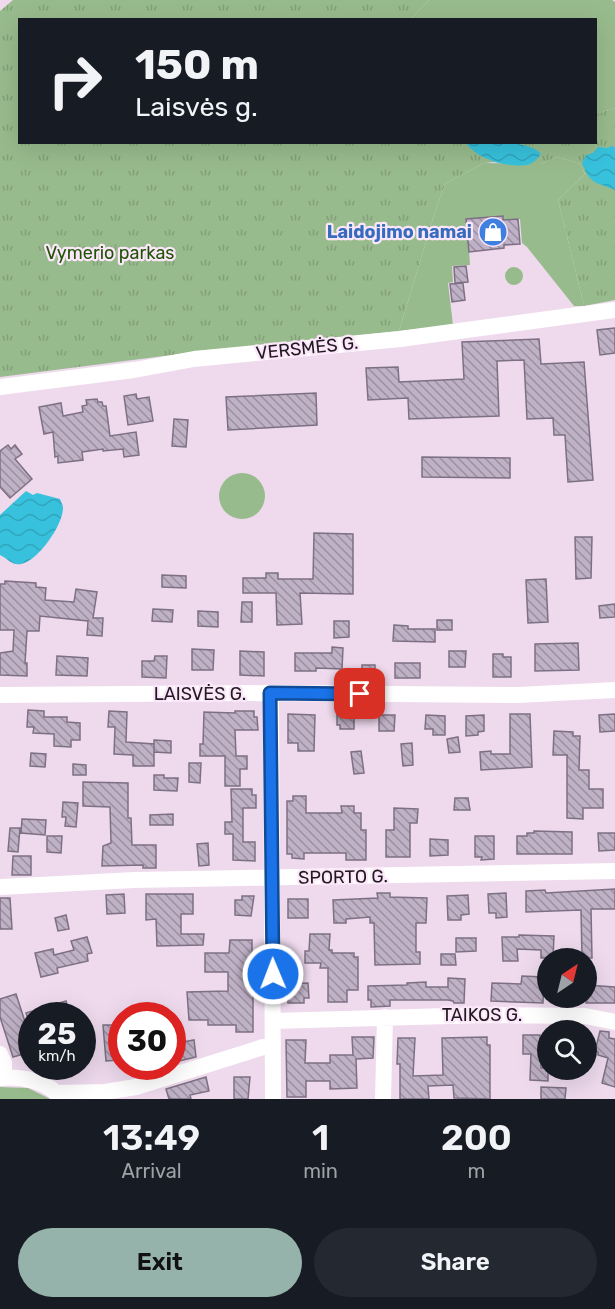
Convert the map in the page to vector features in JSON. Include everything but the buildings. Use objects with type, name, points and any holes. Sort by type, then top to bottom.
[{"type":"street","name":"VERSMĖS G.","points":[[0,387],[134,370],[194,359],[400,339],[615,310]]},
{"type":"street","name":"LAISVĖS G.","points":[[0,696],[270,693],[518,695],[615,690]]},
{"type":"street","points":[[270,693],[273,1099]]},
{"type":"street","name":"SPORTO G.","points":[[0,887],[134,880],[615,871]]},
{"type":"street","name":"TAIKOS G.","points":[[273,1021],[485,1015],[585,1016],[615,1022]]},
{"type":"street","points":[[383,1099],[385,1017]]},
{"type":"street","points":[[0,1054],[4,1063],[2,1077],[36,1082],[59,1096],[136,1087],[273,1044]]},
{"type":"green space","name":"Vymerio parkas","points":[[13,0],[429,0],[412,18],[18,18],[18,144],[597,144],[597,114],[615,108],[615,300],[584,306],[558,200],[585,174],[580,164],[557,157],[529,166],[484,163],[445,184],[399,331],[172,355],[0,377],[0,11]]},
{"type":"green space","points":[[429,0],[612,0],[615,2],[615,108],[597,114],[597,18],[412,18]]},
{"type":"green space","points":[[557,157],[580,164],[585,174],[558,200],[584,306],[574,306],[522,243],[520,219],[503,220],[502,216],[467,219],[470,265],[452,266],[453,282],[448,283],[453,325],[399,331],[445,184],[484,163],[541,164]]},
{"type":"green space","points":[[514,267],[520,270],[523,276],[520,282],[514,285],[508,282],[505,276],[508,270]]},
{"type":"green space","points":[[242,473],[258,480],[265,496],[258,512],[242,519],[226,512],[219,496],[226,480]]},
{"type":"green space","points":[[0,1087],[28,1088],[50,1099],[0,1099]]},
{"type":"water","points":[[467,144],[517,144],[535,149],[541,154],[535,161],[518,166],[493,161],[471,149]]},
{"type":"water","points":[[598,147],[615,147],[615,190],[591,179],[582,163],[586,155],[593,153]]},
{"type":"water","points":[[26,491],[33,495],[37,493],[60,499],[63,508],[59,524],[42,549],[28,561],[18,564],[0,555],[0,515]]},
{"type":"place","name":"Laidojimo namai","points":[[493,232]]},
{"type":"route","points":[[273,974],[270,693],[360,694]]}]
